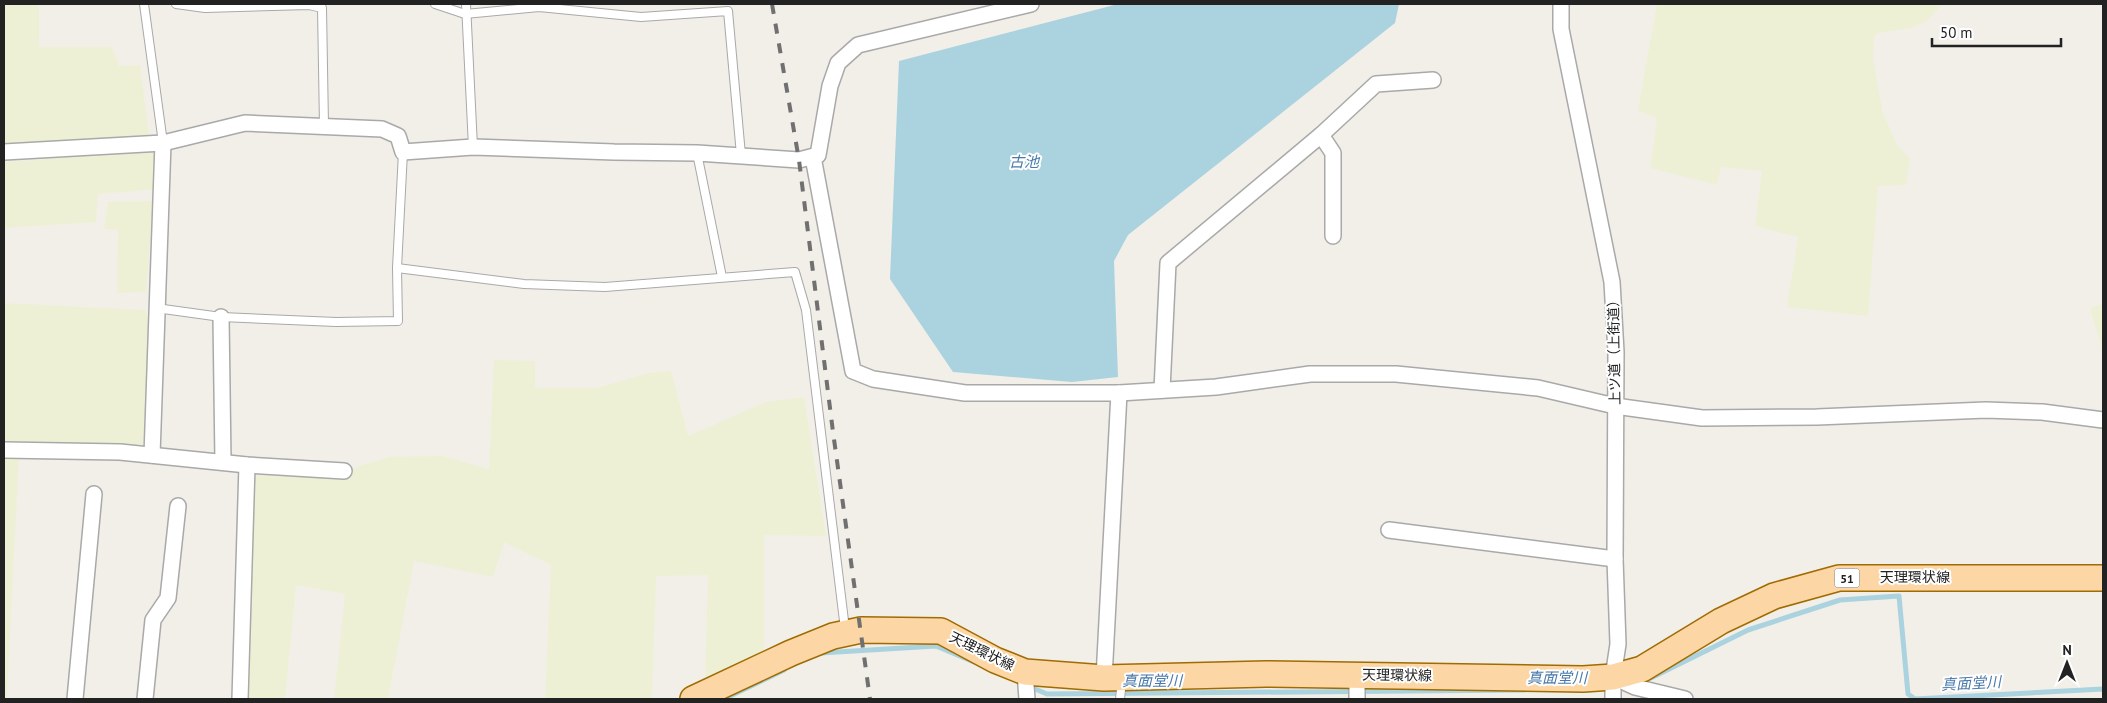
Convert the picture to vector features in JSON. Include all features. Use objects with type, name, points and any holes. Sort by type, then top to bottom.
[{"type":"main road","name":"天理環状線","points":[[693,699],[832,636],[861,630],[941,631],[995,660],[1025,672],[1115,685],[1266,674],[1357,674],[1583,679],[1613,688],[1721,621],[1774,596],[1839,578],[2103,578]]},
{"type":"street","points":[[4,152],[162,143],[245,123],[382,130],[398,136],[403,152],[474,147],[697,153],[799,160],[818,155],[830,86],[838,63],[858,45],[1032,4]]},
{"type":"street","name":"上ツ道（上街道）","points":[[1561,4],[1561,29],[1612,282],[1616,352],[1614,559],[1618,644],[1613,688]]},
{"type":"street","points":[[1162,390],[1168,263],[1322,135],[1376,84],[1433,80]]},
{"type":"street","points":[[1322,135],[1334,153],[1334,236]]},
{"type":"street","points":[[152,455],[162,143]]},
{"type":"street","points":[[813,156],[853,371],[873,379],[965,393],[1119,393],[1216,387],[1310,374],[1396,374],[1538,388],[1615,406],[1702,418],[1817,417],[1986,410],[2042,412],[2103,420]]},
{"type":"street","points":[[222,317],[223,462]]},
{"type":"street","points":[[1115,685],[1119,393]]},
{"type":"street","points":[[4,450],[120,452],[247,465],[344,471]]},
{"type":"street","points":[[240,699],[247,465]]},
{"type":"street","points":[[75,699],[94,494]]},
{"type":"street","points":[[145,699],[153,620],[168,598],[178,506]]},
{"type":"street","points":[[1389,530],[1614,559]]},
{"type":"street","points":[[1025,672],[1026,699]]},
{"type":"street","points":[[1357,674],[1357,699]]},
{"type":"street","points":[[1613,688],[1635,687],[1685,699]]},
{"type":"lane","points":[[144,4],[162,143]]},
{"type":"lane","points":[[176,4],[205,8],[309,5],[317,5],[322,8],[324,126]]},
{"type":"lane","points":[[435,4],[465,14],[539,7],[641,18],[728,12],[741,155]]},
{"type":"lane","points":[[466,4],[465,14],[474,147]]},
{"type":"lane","points":[[156,308],[222,317],[336,322],[398,321],[397,268],[403,152]]},
{"type":"lane","points":[[697,153],[722,277]]},
{"type":"lane","points":[[397,268],[524,284],[605,287],[795,272],[806,310],[846,633]]},
{"type":"green space","points":[[4,4],[39,4],[39,47],[112,47],[119,66],[140,65],[149,137],[4,148]]},
{"type":"green space","points":[[1657,4],[1942,4],[1927,21],[1912,28],[1878,33],[1874,36],[1873,60],[1883,113],[1898,147],[1910,158],[1906,185],[1878,186],[1868,316],[1787,307],[1798,237],[1755,226],[1762,171],[1721,167],[1717,185],[1650,168],[1657,119],[1638,110]]},
{"type":"green space","points":[[157,151],[157,189],[98,194],[96,222],[4,228],[4,162]]},
{"type":"green space","points":[[153,201],[146,292],[117,293],[118,230],[104,229],[108,202]]},
{"type":"green space","points":[[4,303],[145,310],[149,317],[143,446],[4,443]]},
{"type":"green space","points":[[2103,304],[2103,348],[2090,308]]},
{"type":"green space","points":[[494,360],[535,361],[535,388],[597,388],[648,373],[671,371],[688,436],[766,402],[804,397],[826,536],[764,535],[764,653],[705,682],[708,575],[656,576],[652,699],[545,699],[551,565],[504,542],[493,577],[414,561],[388,699],[334,699],[345,594],[296,585],[285,699],[239,699],[251,475],[336,478],[362,465],[390,457],[442,456],[489,469]]},
{"type":"green space","points":[[4,454],[19,454],[7,699],[4,699]]},
{"type":"water","name":"古池","points":[[1118,4],[1399,4],[1395,23],[1128,235],[1114,261],[1118,377],[1072,382],[953,372],[890,279],[899,61]]},
{"type":"waterway","name":"真面堂川","points":[[1651,678],[1748,630],[1840,600],[1899,596],[1908,694],[1915,699],[2103,689]]},
{"type":"waterway","name":"真面堂川","points":[[821,653],[936,646],[974,662]]},
{"type":"waterway","name":"真面堂川","points":[[724,699],[784,670]]},
{"type":"waterway","name":"真面堂川","points":[[1028,686],[1047,694],[1525,690]]},
{"type":"railway","points":[[772,4],[799,160],[833,432],[870,699]]}]
